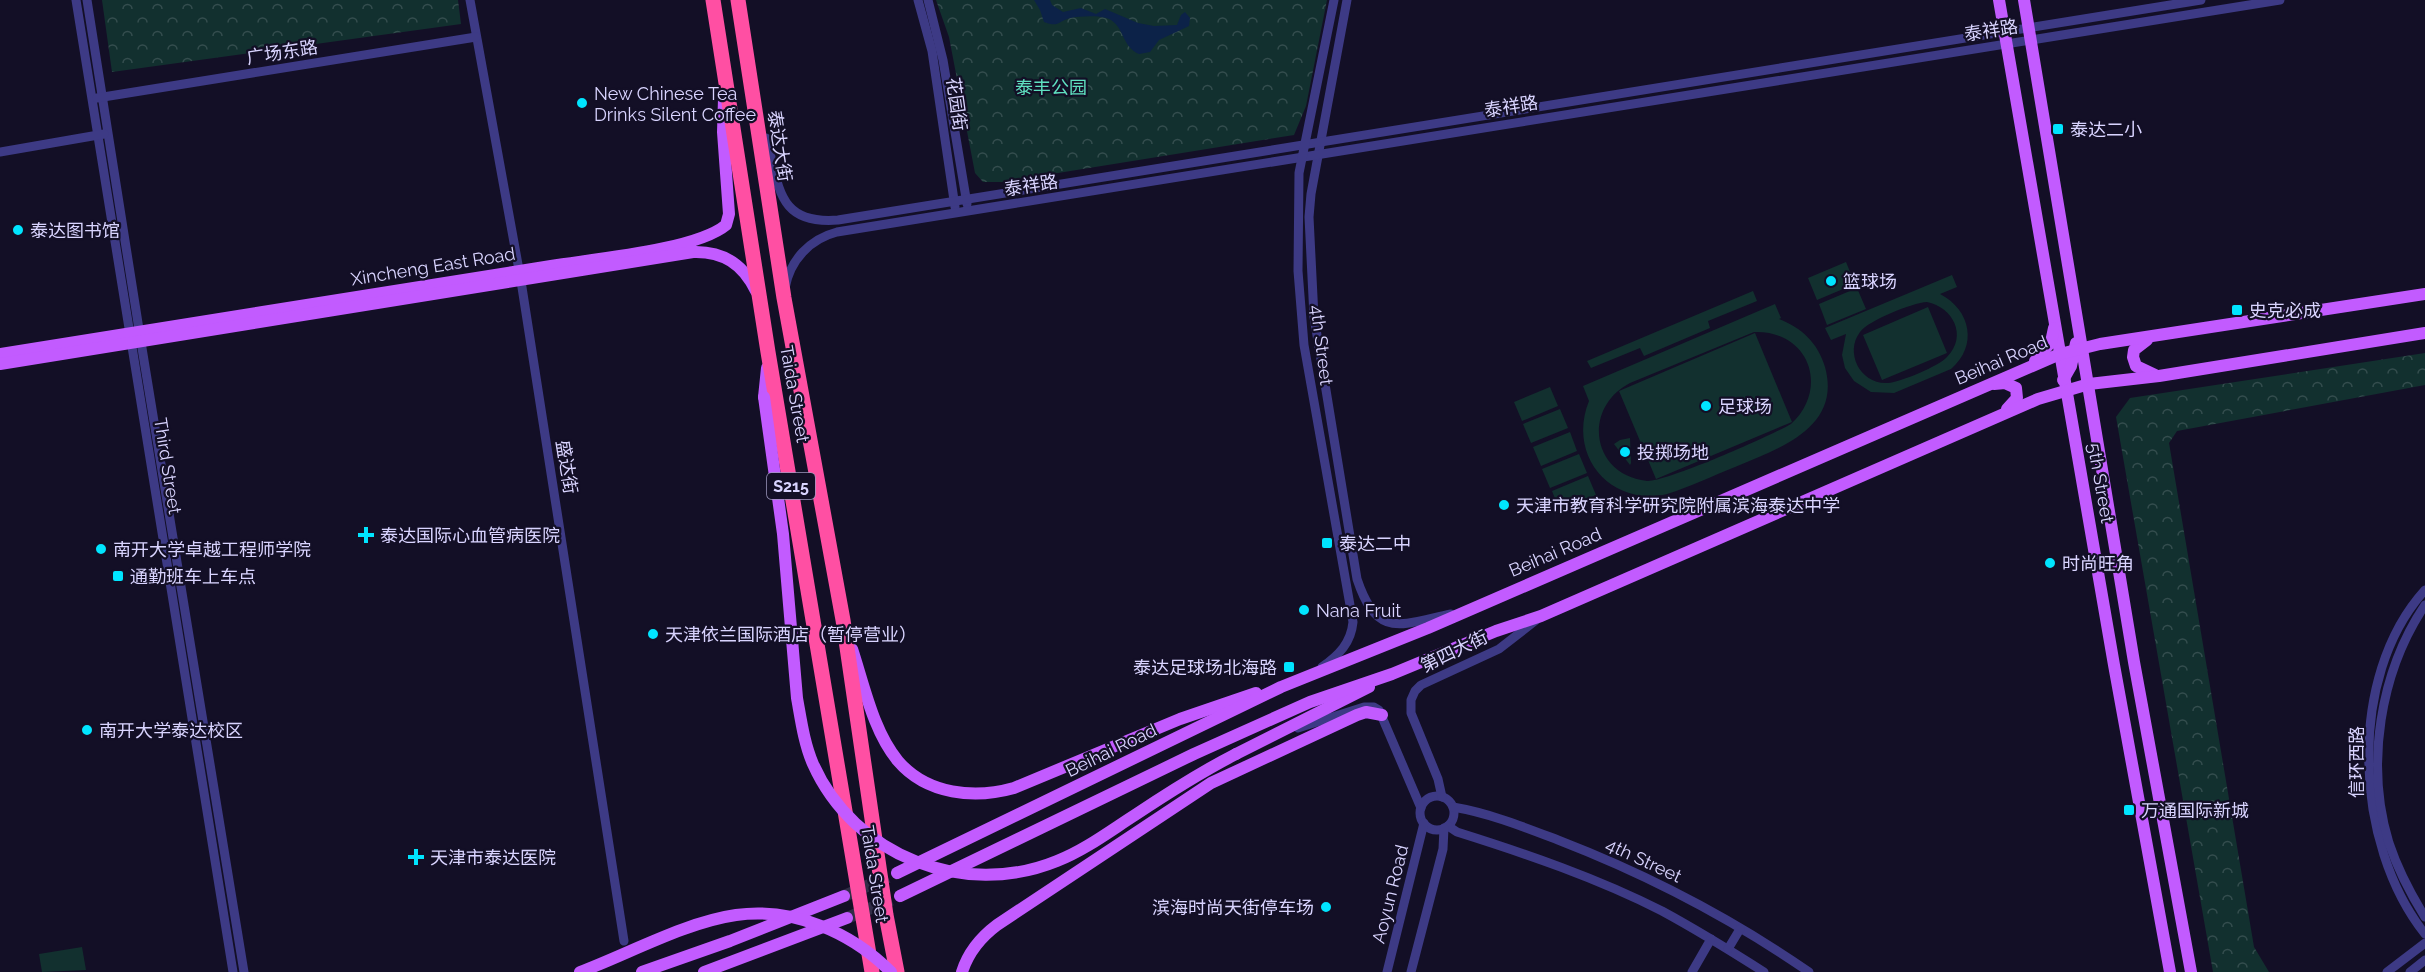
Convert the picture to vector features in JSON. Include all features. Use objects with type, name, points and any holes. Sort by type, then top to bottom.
[{"type":"highway","name":"Taida Street","points":[[713,0],[768,352],[872,972]]},
{"type":"highway","name":"泰达大街","points":[[738,0],[784,298]]},
{"type":"highway","name":"Taida Street","points":[[784,298],[843,620],[886,915],[897,972]]},
{"type":"main road","name":"5th Street","points":[[1999,0],[2055,315],[2072,352],[2087,370],[2084,385],[2096,423],[2134,662],[2191,972]]},
{"type":"main road","name":"5th Street","points":[[2024,0],[2077,312],[2066,377],[2073,428],[2170,972]]},
{"type":"main road","name":"Xincheng East Road","points":[[520,276],[673,246],[705,238],[717,233],[726,225],[730,203],[723,132],[725,83]]},
{"type":"main road","name":"Xincheng East Road","points":[[0,354],[135,337],[520,276],[705,252],[717,254],[737,264],[749,279],[760,301]]},
{"type":"main road","name":"Beihai Road","points":[[897,873],[1281,687],[1462,612],[2026,369],[2072,352],[2121,341],[2425,294]]},
{"type":"main road","points":[[2077,312],[2082,325],[2091,335],[2121,341]]},
{"type":"main road","points":[[2026,369],[2037,360],[2051,342],[2055,315]]},
{"type":"main road","points":[[2026,369],[2048,366],[2084,385],[2159,376],[2425,333]]},
{"type":"main road","name":"Xincheng East Road","points":[[0,364],[135,337]]},
{"type":"main road","points":[[2154,337],[2139,344],[2134,350],[2133,357],[2136,366],[2159,376]]},
{"type":"main road","points":[[768,352],[764,397],[783,534],[797,698],[806,741],[812,762],[837,804],[865,833],[898,855],[937,870],[974,875],[1014,874],[1043,866],[1068,856],[1192,778],[1392,674]]},
{"type":"main road","points":[[2087,370],[2109,378],[2129,380]]},
{"type":"main road","points":[[900,896],[1194,754],[1300,706],[1392,674],[1496,631],[1541,616],[2038,399],[2056,388],[2066,377]]},
{"type":"main road","points":[[1986,386],[2005,383],[2016,388],[2017,398],[1999,416]]},
{"type":"main road","points":[[2038,399],[2051,399],[2059,402],[2068,414],[2073,428]]},
{"type":"main road","points":[[843,620],[875,716],[889,747],[899,762],[922,779],[960,793],[987,794],[1014,788],[1180,719],[1239,697],[1281,687]]},
{"type":"main road","points":[[962,972],[973,950],[997,925],[1211,783],[1357,715],[1366,712],[1382,715]]},
{"type":"main road","points":[[642,972],[730,941],[844,896]]},
{"type":"main road","points":[[580,972],[704,923],[737,915],[757,914],[793,918],[835,932],[863,948],[891,972]]},
{"type":"main road","points":[[704,972],[847,918]]},
{"type":"street","name":"Third Street","points":[[76,0],[244,972]]},
{"type":"street","name":"Third Street","points":[[87,0],[109,133],[135,337],[233,972]]},
{"type":"street","name":"盛达街","points":[[470,0],[520,276],[624,941]]},
{"type":"street","name":"花园街","points":[[918,0],[932,51],[956,214]]},
{"type":"street","name":"花园街","points":[[928,0],[943,60],[969,212]]},
{"type":"street","name":"4th Street","points":[[1310,675],[1342,651],[1352,634],[1353,622],[1304,345],[1298,271],[1297,192],[1301,157],[1334,0]]},
{"type":"street","points":[[1347,0],[1320,142],[1309,217],[1314,317],[1357,579],[1370,610],[1391,623],[1408,623],[1462,612]]},
{"type":"street","name":"泰祥路","points":[[2030,34],[2201,0]]},
{"type":"street","name":"泰祥路","points":[[784,298],[789,273],[795,262],[807,248],[826,235],[2030,34],[2280,0]]},
{"type":"street","name":"广场东路","points":[[92,99],[476,37]]},
{"type":"street","name":"泰祥路","points":[[753,96],[781,197],[788,206],[800,214],[808,218],[827,221],[1304,144],[2006,38]]},
{"type":"street","points":[[0,152],[109,133]]},
{"type":"street","name":"信环西路","points":[[2425,590],[2408,612],[2385,661],[2376,693],[2369,756],[2372,808],[2384,856],[2403,900],[2425,934]]},
{"type":"street","name":"信环西路","points":[[2425,605],[2399,651],[2387,687],[2381,725],[2379,766],[2381,798],[2389,841],[2401,875],[2425,917]]},
{"type":"street","name":"第四大街","points":[[1442,797],[1438,779],[1410,713],[1415,692],[1421,686],[1499,649],[1541,616]]},
{"type":"street","points":[[1279,734],[1364,707],[1374,707],[1382,715],[1421,808],[1421,818],[1424,823],[1433,829],[1446,827],[1532,856],[1629,896],[1660,910],[1764,972]]},
{"type":"street","points":[[1411,972],[1443,849],[1446,827],[1454,817],[1453,807],[1442,797],[1432,797],[1421,808]]},
{"type":"street","name":"4th Street","points":[[1453,807],[1508,821],[1580,848],[1652,880],[1740,928],[1809,972]]},
{"type":"street","name":"Aoyun Road","points":[[1387,972],[1424,823]]},
{"type":"street","points":[[1728,949],[1740,928]]},
{"type":"street","points":[[1692,972],[1711,939]]},
{"type":"street","points":[[2387,972],[2425,943]]},
{"type":"street","points":[[2410,972],[2425,960]]},
{"type":"green space","points":[[102,0],[458,0],[461,24],[112,72]]},
{"type":"green space","name":"泰丰公园","points":[[936,0],[1327,0],[1306,106],[1294,135],[1002,182],[983,182],[975,173],[949,37]]},
{"type":"green space","name":"篮球场","points":[[1846,262],[1855,284],[1817,300],[1808,278]]},
{"type":"green space","points":[[1952,275],[1957,287],[1940,294],[1959,309],[1967,329],[1968,339],[1960,360],[1951,369],[1894,393],[1871,392],[1854,381],[1845,368],[1842,355],[1846,334],[1831,340],[1825,328]],"holes":[[[1927,302],[1936,305],[1950,316],[1957,332],[1953,349],[1943,361],[1910,377],[1888,383],[1870,379],[1863,373],[1858,366],[1854,349],[1856,340],[1865,327],[1881,317],[1911,305]]]},
{"type":"green space","name":"篮球场","points":[[1857,288],[1866,309],[1827,325],[1819,304]]},
{"type":"green space","points":[[1753,291],[1757,301],[1708,321],[1710,328],[1644,356],[1640,348],[1591,368],[1587,361]]},
{"type":"green space","points":[[1775,304],[1781,318],[1779,319],[1802,332],[1818,351],[1825,367],[1828,388],[1824,406],[1815,421],[1787,444],[1684,488],[1667,494],[1646,496],[1628,493],[1611,485],[1598,473],[1589,458],[1584,440],[1584,421],[1589,401],[1583,386]],"holes":[[[1754,332],[1773,334],[1788,340],[1800,351],[1808,364],[1811,379],[1809,394],[1803,410],[1791,424],[1719,457],[1657,480],[1647,481],[1628,476],[1614,467],[1604,454],[1600,439],[1600,423],[1605,408],[1615,394],[1630,383]]]},
{"type":"green space","points":[[1928,307],[1947,353],[1882,380],[1863,335]]},
{"type":"green space","name":"足球场","points":[[1755,333],[1792,422],[1656,479],[1619,391]]},
{"type":"green space","points":[[2425,353],[2425,385],[2177,431],[2169,443],[2254,947],[2269,972],[2213,972],[2116,417],[2130,398]]},
{"type":"green space","points":[[1550,387],[1558,406],[1522,421],[1514,402]]},
{"type":"green space","points":[[1560,409],[1568,428],[1531,443],[1523,424]]},
{"type":"green space","points":[[1570,432],[1577,451],[1541,466],[1533,447]]},
{"type":"green space","name":"投掷场地","points":[[1630,438],[1631,463],[1630,465],[1614,444]]},
{"type":"green space","points":[[1579,454],[1587,473],[1550,488],[1542,469]]},
{"type":"green space","points":[[1588,476],[1596,495],[1560,511],[1552,491]]},
{"type":"green space","points":[[82,947],[86,970],[42,972],[39,954]]},
{"type":"water","points":[[1034,0],[1050,0],[1052,5],[1063,12],[1081,8],[1096,14],[1105,9],[1138,23],[1154,26],[1177,25],[1181,15],[1185,12],[1190,18],[1189,26],[1159,40],[1150,52],[1139,54],[1133,51],[1118,27],[1109,19],[1095,16],[1079,17],[1049,24],[1044,22]]},
{"type":"tunnel","points":[[844,896],[897,873]]},
{"type":"tunnel","points":[[847,918],[900,896]]},
{"type":"place","name":"New Chinese Tea Drinks Silent Coffee","points":[[582,103]]},
{"type":"place","name":"泰达二小","points":[[2058,129]]},
{"type":"place","name":"泰达图书馆","points":[[18,230]]},
{"type":"place","name":"篮球场","points":[[1831,281]]},
{"type":"place","name":"史克必成","points":[[2237,310]]},
{"type":"place","name":"足球场","points":[[1706,406]]},
{"type":"place","name":"投掷场地","points":[[1625,452]]},
{"type":"place","name":"天津市教育科学研究院附属滨海泰达中学","points":[[1504,505]]},
{"type":"place","name":"泰达国际心血管病医院","points":[[366,535]]},
{"type":"place","name":"泰达二中","points":[[1327,543]]},
{"type":"place","name":"南开大学卓越工程师学院","points":[[101,549]]},
{"type":"place","name":"时尚旺角","points":[[2050,563]]},
{"type":"place","name":"通勤班车上车点","points":[[118,576]]},
{"type":"place","name":"Nana Fruit","points":[[1304,610]]},
{"type":"place","name":"天津依兰国际酒店（暂停营业）","points":[[653,634]]},
{"type":"place","name":"泰达足球场北海路","points":[[1289,667]]},
{"type":"place","name":"南开大学泰达校区","points":[[87,730]]},
{"type":"place","name":"万通国际新城","points":[[2129,810]]},
{"type":"place","name":"天津市泰达医院","points":[[416,857]]},
{"type":"place","name":"滨海时尚天街停车场","points":[[1326,907]]}]
